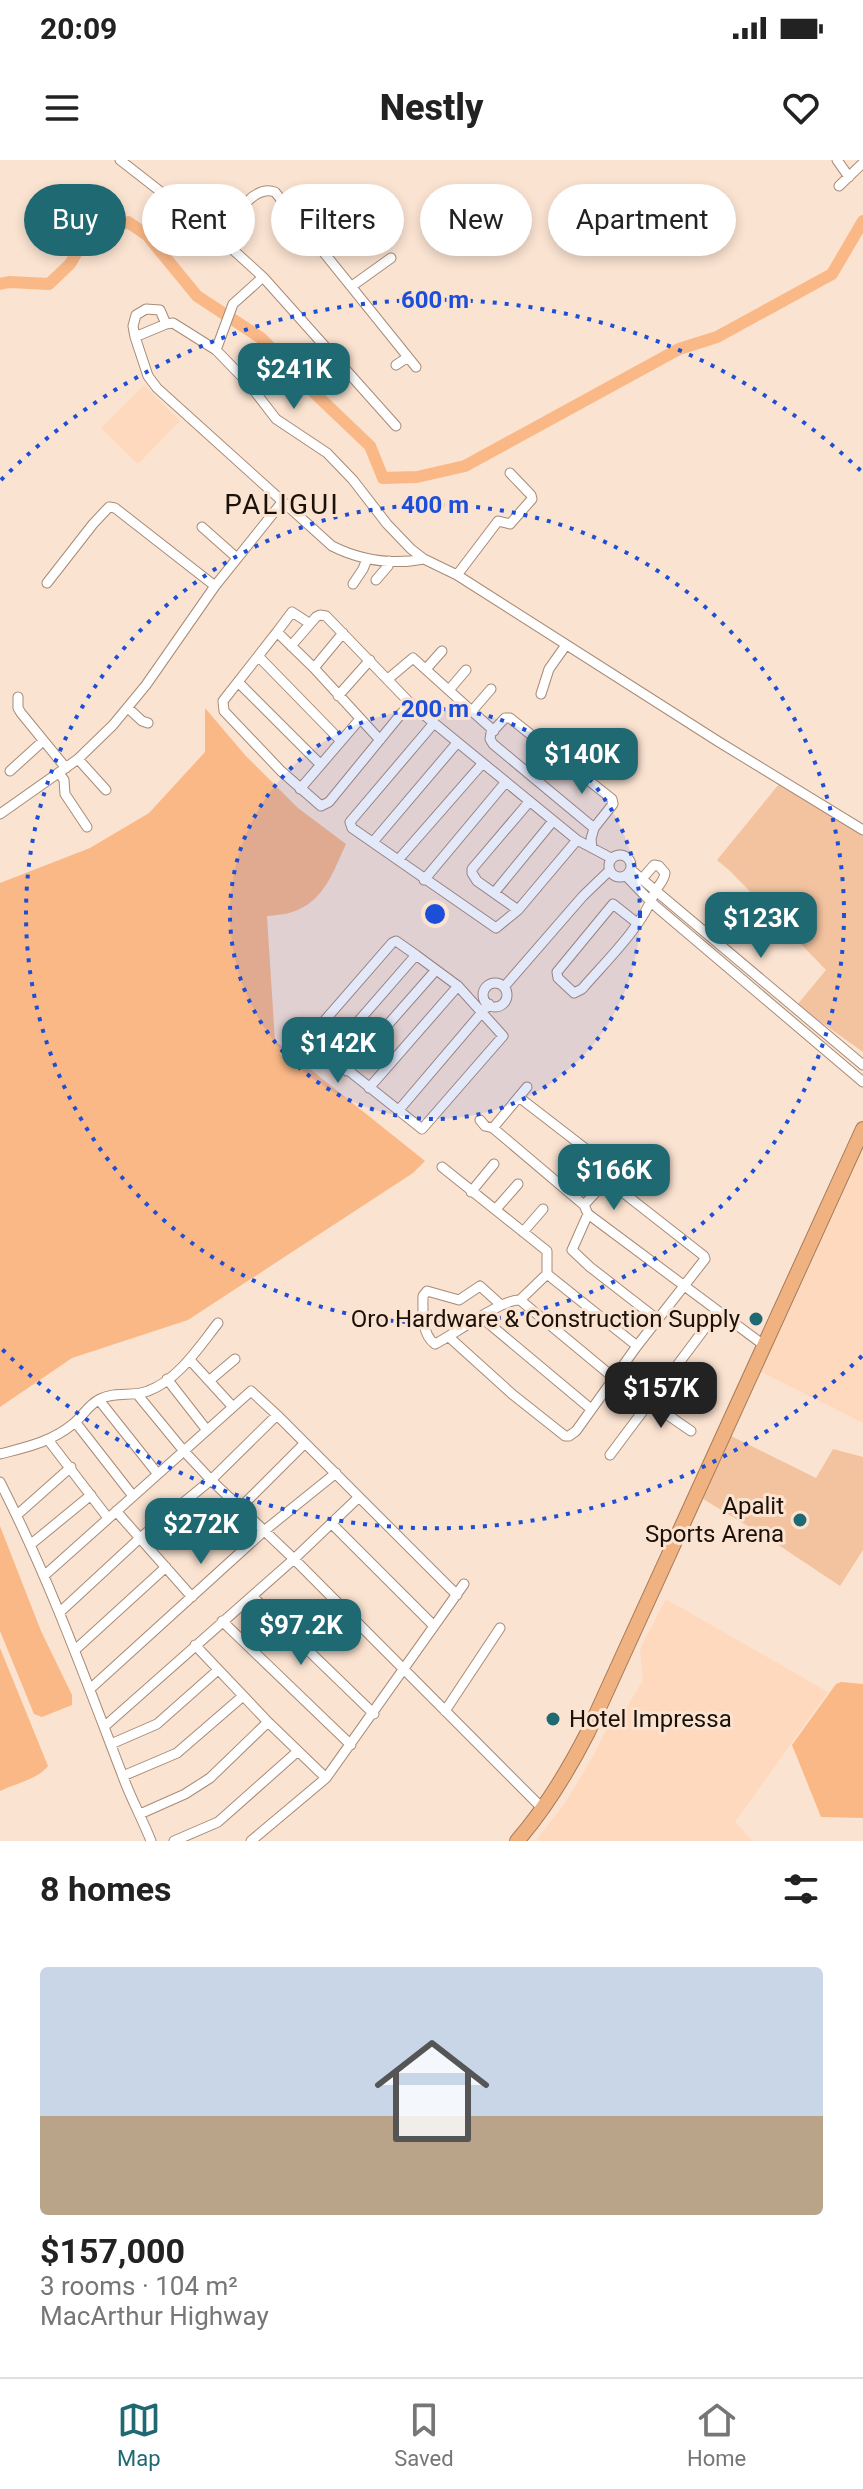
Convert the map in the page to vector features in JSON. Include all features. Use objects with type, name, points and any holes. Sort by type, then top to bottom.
[{"type":"highway","points":[[522,1839],[569,1768],[588,1732],[863,1129]]},
{"type":"street","points":[[120,160],[151,184]]},
{"type":"street","points":[[837,160],[849,177]]},
{"type":"street","points":[[839,186],[863,163]]},
{"type":"street","points":[[255,196],[261,191],[275,192],[416,367]]},
{"type":"street","points":[[240,256],[263,277],[396,426]]},
{"type":"street","points":[[352,286],[391,258]]},
{"type":"street","points":[[216,350],[237,299],[263,277]]},
{"type":"street","points":[[166,324],[160,310],[146,309],[136,315],[133,326],[148,376],[157,388],[332,546],[367,559],[424,559]]},
{"type":"street","points":[[135,337],[173,323],[216,350],[249,384],[276,419],[315,443],[336,462],[387,524],[424,559],[457,575],[863,830]]},
{"type":"street","points":[[396,365],[408,357]]},
{"type":"street","points":[[457,575],[498,521],[510,524],[532,499],[510,473]]},
{"type":"street","points":[[0,814],[78,759],[128,708],[215,586],[283,501]]},
{"type":"street","points":[[47,583],[109,507],[115,508],[215,586]]},
{"type":"street","points":[[202,527],[237,558]]},
{"type":"street","points":[[353,584],[367,559]]},
{"type":"street","points":[[376,580],[389,561]]},
{"type":"street","points":[[309,623],[292,612],[223,701],[224,711],[300,789],[323,806],[410,703]]},
{"type":"street","points":[[291,646],[309,623],[320,615],[326,616],[410,703],[457,743],[577,840],[611,858]]},
{"type":"street","points":[[277,632],[380,740]]},
{"type":"street","points":[[314,668],[343,633]]},
{"type":"street","points":[[541,694],[549,669],[566,645]]},
{"type":"street","points":[[426,669],[442,651]]},
{"type":"street","points":[[259,657],[340,740]]},
{"type":"street","points":[[388,679],[413,658],[494,731]]},
{"type":"street","points":[[338,696],[370,660]]},
{"type":"street","points":[[449,690],[466,670]]},
{"type":"street","points":[[238,682],[320,764]]},
{"type":"street","points":[[472,711],[491,689]]},
{"type":"street","points":[[18,697],[18,708],[62,771],[65,794],[87,827]]},
{"type":"street","points":[[128,708],[148,723]]},
{"type":"street","points":[[592,848],[594,828],[613,804],[612,799],[510,718],[505,718],[490,739],[493,744],[594,828]]},
{"type":"street","points":[[300,789],[360,719]]},
{"type":"street","points":[[434,723],[350,822],[352,828],[496,928],[518,910],[577,840]]},
{"type":"street","points":[[10,771],[43,741]]},
{"type":"street","points":[[373,842],[457,743]]},
{"type":"street","points":[[78,759],[106,790]]},
{"type":"street","points":[[398,860],[482,764]]},
{"type":"street","points":[[424,880],[505,783]]},
{"type":"street","points":[[518,910],[473,876],[472,869],[529,802]]},
{"type":"street","points":[[494,893],[553,821]]},
{"type":"street","points":[[611,858],[625,856],[630,861],[628,873]]},
{"type":"street","points":[[504,987],[583,896],[609,871],[611,858]]},
{"type":"street","points":[[637,923],[613,904],[557,972],[558,978],[574,993],[580,992],[637,923],[665,873],[659,866],[651,867],[641,880]]},
{"type":"street","points":[[609,871],[617,877],[628,873],[641,880],[653,897]]},
{"type":"street","points":[[628,873],[862,1080]]},
{"type":"street","points":[[401,942],[436,970],[485,1008],[502,1034],[501,1040],[425,1129],[419,1129],[313,1043],[312,1035],[392,943],[401,942]]},
{"type":"street","points":[[329,1055],[416,955]]},
{"type":"street","points":[[347,1071],[436,970]]},
{"type":"street","points":[[398,1111],[485,1008],[503,1004],[507,994],[504,987],[494,983],[487,987],[485,1008]]},
{"type":"street","points":[[369,1088],[458,986]]},
{"type":"street","points":[[761,989],[863,1065]]},
{"type":"street","points":[[831,1055],[838,1045]]},
{"type":"street","points":[[493,1128],[527,1087]]},
{"type":"street","points":[[520,1098],[608,1166],[607,1180],[586,1209],[572,1250],[657,1319]]},
{"type":"street","points":[[480,1120],[586,1209],[765,1346]]},
{"type":"street","points":[[471,1192],[494,1164]]},
{"type":"street","points":[[442,1167],[547,1251],[547,1274],[520,1300]]},
{"type":"street","points":[[449,1337],[512,1394],[565,1436],[574,1434],[705,1257],[607,1180]]},
{"type":"street","points":[[496,1209],[518,1184]]},
{"type":"street","points":[[523,1232],[543,1209]]},
{"type":"street","points":[[547,1274],[637,1346]]},
{"type":"street","points":[[501,1305],[480,1286],[459,1300],[425,1292],[424,1322],[429,1340],[435,1344],[501,1305],[514,1299],[520,1300],[614,1378],[691,1431]]},
{"type":"street","points":[[610,1455],[717,1312]]},
{"type":"street","points":[[481,1317],[591,1409]]},
{"type":"street","points":[[0,1454],[49,1441],[76,1423],[89,1407],[113,1394],[137,1394],[152,1390],[190,1360],[218,1323]]},
{"type":"street","points":[[210,1380],[235,1359]]},
{"type":"street","points":[[190,1360],[232,1406]]},
{"type":"street","points":[[167,1379],[206,1429]]},
{"type":"street","points":[[45,1575],[232,1406],[252,1392],[457,1595]]},
{"type":"street","points":[[137,1394],[211,1480],[543,1809]]},
{"type":"street","points":[[99,1400],[157,1473]]},
{"type":"street","points":[[60,1612],[140,1538],[211,1480],[277,1415]]},
{"type":"street","points":[[76,1423],[133,1496]]},
{"type":"street","points":[[49,1441],[91,1495],[140,1538],[192,1597]]},
{"type":"street","points":[[240,1508],[305,1443]]},
{"type":"street","points":[[17,1515],[71,1467]]},
{"type":"street","points":[[90,1689],[264,1531],[336,1473]]},
{"type":"street","points":[[0,1482],[45,1575],[151,1841]]},
{"type":"street","points":[[30,1545],[91,1495]]},
{"type":"street","points":[[105,1726],[294,1559],[359,1497]]},
{"type":"street","points":[[332,1524],[434,1626]]},
{"type":"street","points":[[75,1650],[166,1567]]},
{"type":"street","points":[[251,1841],[326,1778],[464,1584]]},
{"type":"street","points":[[252,1596],[374,1714]]},
{"type":"street","points":[[222,1621],[351,1745]]},
{"type":"street","points":[[445,1711],[500,1628]]},
{"type":"street","points":[[195,1645],[326,1778]]},
{"type":"street","points":[[111,1744],[157,1724],[218,1670]]},
{"type":"street","points":[[123,1776],[177,1753],[243,1696]]},
{"type":"street","points":[[140,1814],[185,1794],[210,1778],[268,1722]]},
{"type":"street","points":[[174,1841],[198,1837],[298,1751]]},
{"type":"shaded area","points":[[144,385],[180,421],[138,464],[101,428]]},
{"type":"shaded area","points":[[205,708],[245,755],[298,808],[346,844],[332,875],[312,901],[292,912],[267,916],[275,1041],[425,1161],[413,1173],[188,1320],[72,1358],[0,1407],[0,883],[90,848],[149,813],[205,752]]},
{"type":"shaded area","points":[[779,784],[863,835],[863,1052],[797,1005],[826,970],[717,860]]},
{"type":"shaded area","points":[[863,1150],[863,1423],[761,1372]]},
{"type":"shaded area","name":"Apalit Sports Arena","points":[[731,1436],[816,1478],[833,1449],[863,1457],[863,1550],[840,1586],[703,1499]]},
{"type":"shaded area","points":[[0,1526],[41,1631],[72,1695],[72,1705],[42,1717],[34,1714],[0,1631]]},
{"type":"shaded area","points":[[666,1599],[828,1692],[735,1822],[753,1841],[539,1841],[537,1839],[565,1803],[595,1753],[614,1713],[624,1712],[643,1680],[640,1649]]},
{"type":"shaded area","points":[[0,1648],[48,1766],[32,1778],[0,1791]]},
{"type":"shaded area","points":[[836,1684],[863,1684],[863,1818],[821,1817],[792,1745]]},
{"type":"waterway","points":[[0,284],[49,284],[70,264],[84,240],[128,222],[147,235],[197,296],[261,338],[370,446],[383,478],[417,477],[465,466],[679,349],[717,337],[832,274],[863,221]]},
{"type":"place","name":"Oro Hardware & Construction Supply","points":[[756,1319]]},
{"type":"place","name":"Apalit Sports Arena","points":[[800,1520]]},
{"type":"place","name":"Hotel Impressa","points":[[553,1719]]},
{"type":"district","name":"PALIGUI","points":[[282,504]]}]
